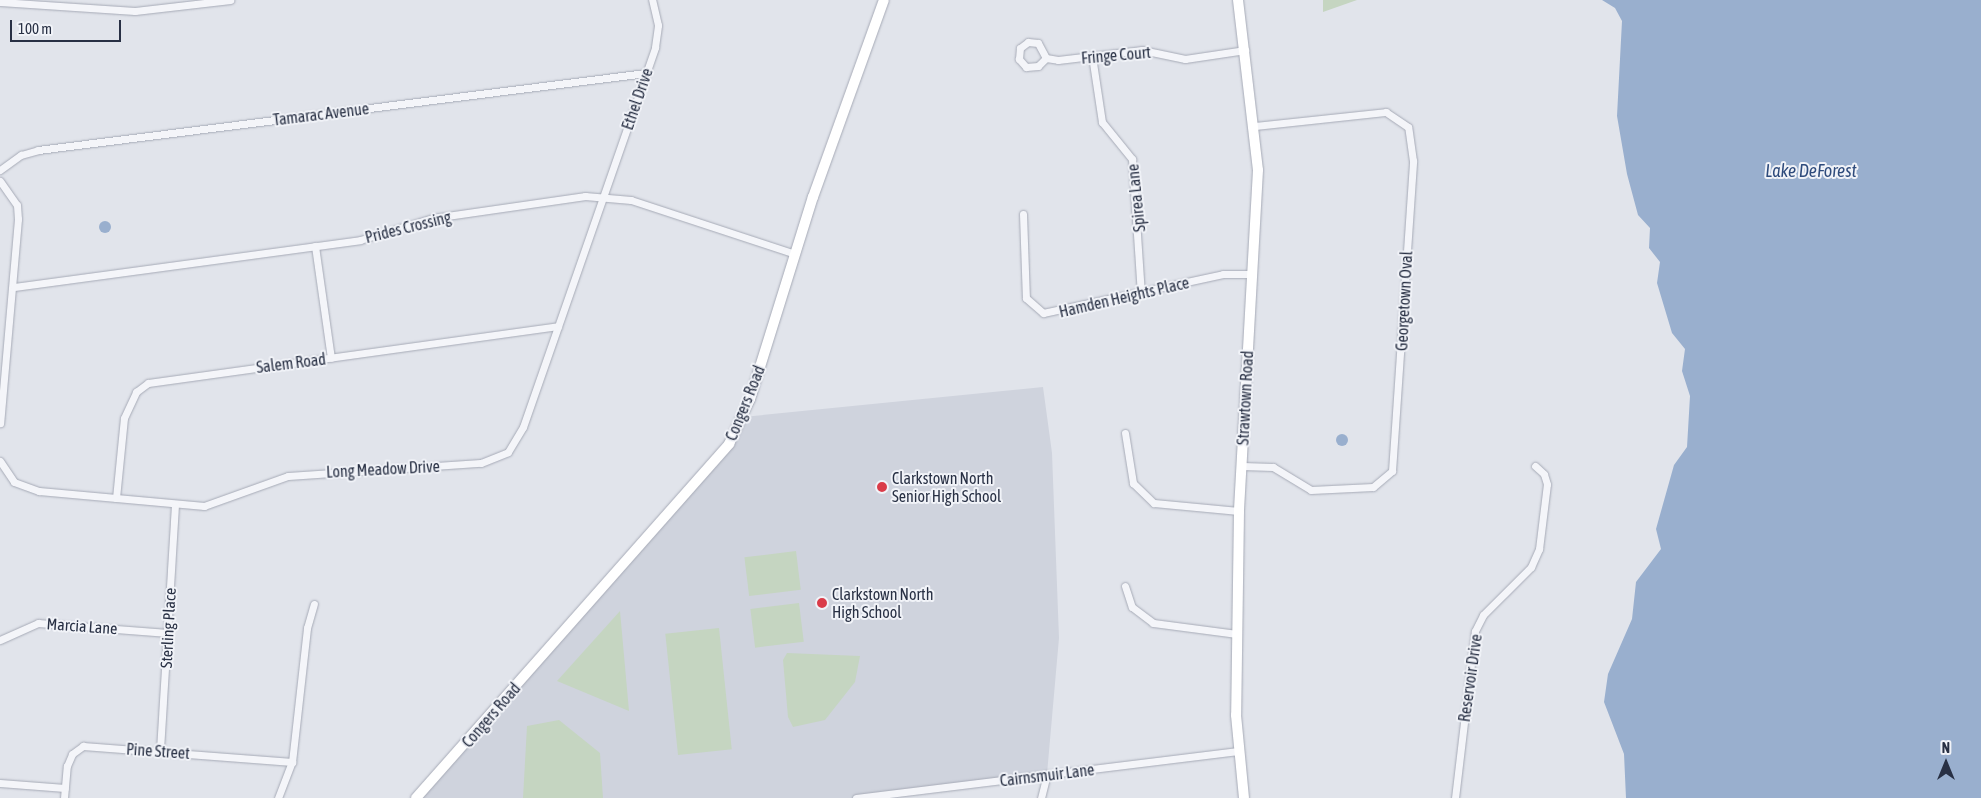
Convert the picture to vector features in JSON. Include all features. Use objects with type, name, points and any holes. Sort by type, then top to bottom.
[{"type":"street","points":[[0,2],[135,11],[230,0]]},
{"type":"street","name":"Ethel Drive","points":[[604,196],[646,73],[658,25],[652,0]]},
{"type":"street","name":"Congers Road","points":[[416,798],[722,455],[750,399],[795,254],[884,0]]},
{"type":"street","name":"Strawtown Road","points":[[1238,0],[1254,126],[1258,207],[1251,274],[1239,511],[1238,751],[1244,798]]},
{"type":"street","name":"Fringe Court","points":[[1046,58],[1156,50],[1185,59],[1245,50]]},
{"type":"street","name":"Spirea Lane","points":[[1092,56],[1102,122],[1132,159],[1141,293]]},
{"type":"street","name":"Tamarac Avenue","points":[[0,170],[21,155],[38,150],[646,73]]},
{"type":"street","name":"Georgetown Oval","points":[[1242,466],[1273,468],[1311,490],[1373,487],[1392,471],[1413,161],[1408,127],[1386,112],[1254,126]]},
{"type":"street","points":[[0,181],[17,205],[14,287],[0,423]]},
{"type":"street","name":"Prides Crossing","points":[[14,287],[360,240],[433,218],[604,196],[631,200],[795,254]]},
{"type":"street","name":"Long Meadow Drive","points":[[0,461],[14,482],[26,488],[175,505],[218,504],[303,474],[496,460],[508,452],[524,427],[604,196]]},
{"type":"street","name":"Hamden Heights Place","points":[[1023,214],[1023,283],[1034,308],[1055,314],[1223,274],[1251,274]]},
{"type":"street","points":[[315,246],[331,358]]},
{"type":"street","name":"Salem Road","points":[[116,498],[124,418],[136,392],[148,383],[558,326]]},
{"type":"street","points":[[1125,433],[1133,484],[1154,504],[1167,508],[1239,511]]},
{"type":"street","name":"Reservoir Drive","points":[[1456,798],[1475,631],[1484,615],[1531,567],[1539,549],[1547,484],[1544,474],[1535,466]]},
{"type":"street","name":"Sterling Place","points":[[160,750],[175,505]]},
{"type":"street","points":[[1126,586],[1132,608],[1153,624],[1237,634]]},
{"type":"street","points":[[278,798],[292,762],[307,628],[314,604]]},
{"type":"street","name":"Marcia Lane","points":[[0,640],[38,623],[168,633]]},
{"type":"street","name":"Pine Street","points":[[64,798],[72,754],[83,746],[160,750],[292,762]]},
{"type":"street","name":"Cairnsmuir Lane","points":[[856,798],[894,796],[1047,774],[1238,751]]},
{"type":"street","points":[[1041,798],[1047,774]]},
{"type":"street","points":[[0,783],[65,788]]},
{"type":"shaded area","name":"Clarkstown North High School","points":[[1043,387],[1052,453],[1059,638],[1047,774],[853,798],[416,798],[708,473],[743,417]]},
{"type":"green space","points":[[1323,0],[1357,0],[1323,12]]},
{"type":"green space","points":[[796,551],[801,590],[749,596],[744,557]]},
{"type":"green space","points":[[799,603],[804,642],[755,648],[750,609]]},
{"type":"green space","points":[[620,611],[629,711],[557,681]]},
{"type":"green space","points":[[719,628],[732,749],[678,755],[665,634]]},
{"type":"green space","points":[[787,653],[860,656],[855,682],[825,720],[793,727],[788,717],[783,660]]},
{"type":"green space","points":[[559,720],[600,753],[603,798],[523,798],[527,726]]},
{"type":"water","name":"Lake DeForest","points":[[1602,0],[1981,0],[1981,798],[1626,798],[1624,754],[1604,702],[1608,674],[1632,619],[1636,582],[1661,549],[1656,529],[1674,465],[1687,447],[1690,396],[1682,371],[1685,349],[1672,333],[1657,283],[1660,262],[1649,248],[1650,228],[1638,215],[1627,174],[1617,116],[1622,21],[1615,8]]},
{"type":"water","points":[[105,221],[111,227],[105,233],[99,227]]},
{"type":"water","points":[[1342,434],[1348,440],[1342,446],[1336,440]]},
{"type":"place","name":"Clarkstown North Senior High School","points":[[882,487]]},
{"type":"place","name":"Clarkstown North High School","points":[[822,603]]}]
